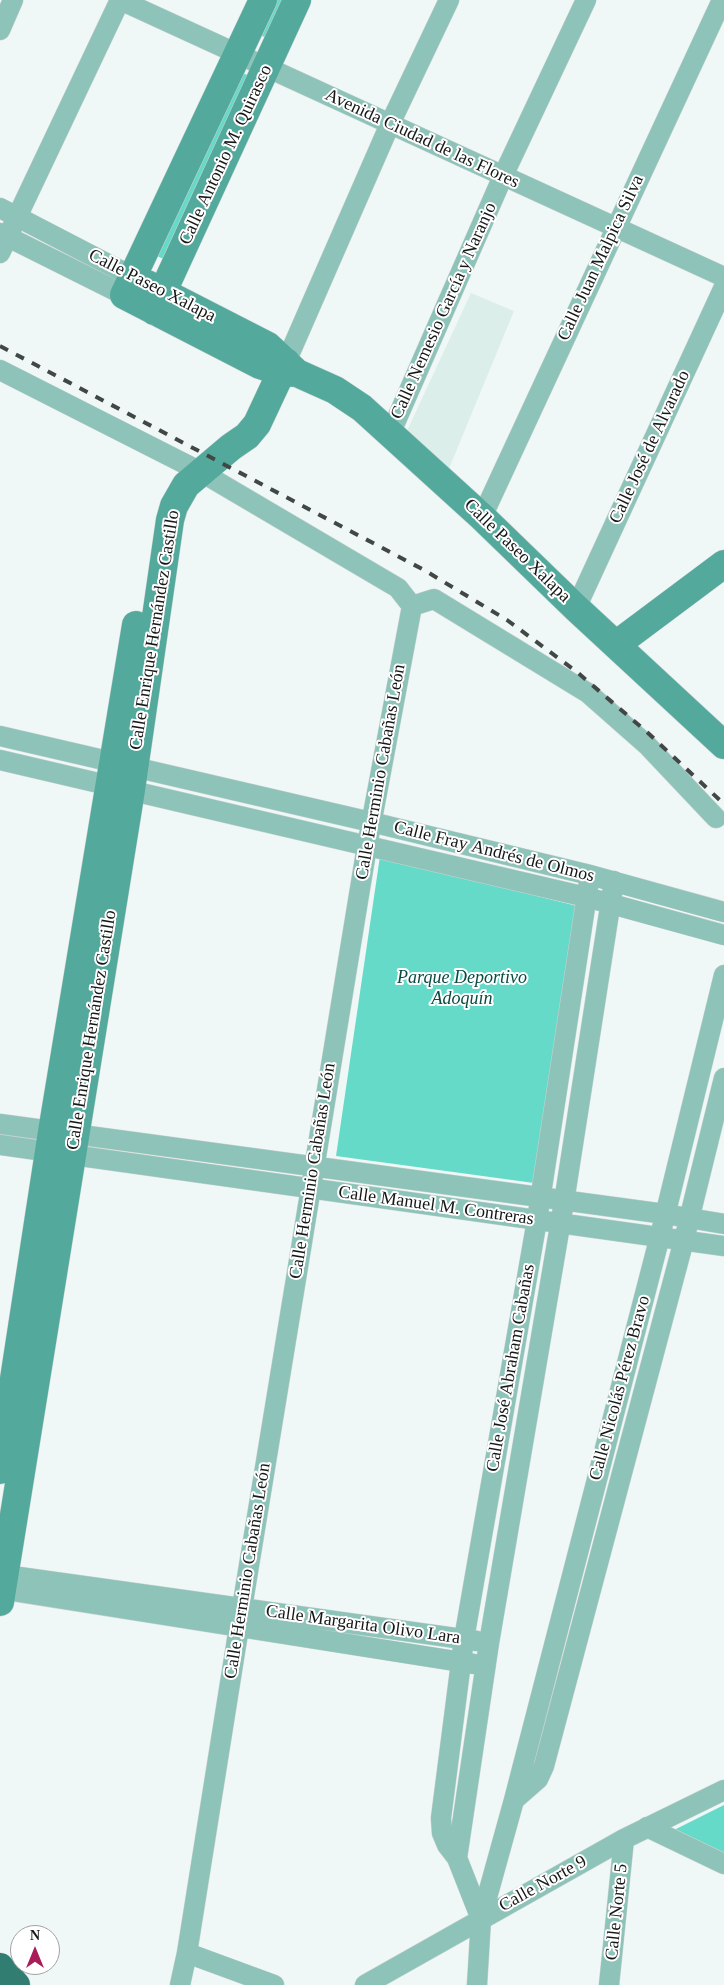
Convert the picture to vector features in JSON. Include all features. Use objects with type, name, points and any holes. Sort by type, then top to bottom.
[{"type":"highway","points":[[0,1967],[16,1985]]},
{"type":"main road","name":"Calle Antonio M. Quirasco","points":[[128,286],[263,0]]},
{"type":"main road","name":"Calle Antonio M. Quirasco","points":[[159,302],[298,0]]},
{"type":"main road","name":"Calle Paseo Xalapa","points":[[128,286],[159,302],[268,346],[288,369],[335,390],[362,408],[391,432],[482,516],[576,608],[618,644],[724,745]]},
{"type":"main road","name":"Calle Enrique Hernández Castillo","points":[[1,1586],[62,1144],[122,776],[170,520],[179,495],[197,470],[247,436],[257,424],[288,369]]},
{"type":"main road","points":[[618,644],[724,564]]},
{"type":"main road","name":"Calle Enrique Hernández Castillo","points":[[0,1470],[62,1144]]},
{"type":"street","points":[[0,30],[13,0]]},
{"type":"street","points":[[2,241],[8,213],[120,0]]},
{"type":"street","name":"Avenida Ciudad de las Flores","points":[[120,0],[724,278]]},
{"type":"street","points":[[288,369],[390,124],[449,0]]},
{"type":"street","name":"Calle Nemesio García y Naranjo","points":[[391,432],[503,176],[586,0]]},
{"type":"street","name":"Calle Juan Malpica Silva","points":[[482,516],[722,0]]},
{"type":"street","name":"Calle Paseo Xalapa","points":[[8,213],[128,286]]},
{"type":"street","name":"Calle Paseo Xalapa","points":[[2,241],[128,286]]},
{"type":"street","name":"Calle José de Alvarado","points":[[576,608],[724,287]]},
{"type":"street","points":[[0,370],[197,470],[398,588],[412,606],[434,599],[588,694],[646,745],[716,818]]},
{"type":"street","name":"Calle Herminio Cabañas León","points":[[180,1985],[187,1953],[367,846],[412,606]]},
{"type":"street","name":"Calle Fray Andrés de Olmos","points":[[0,736],[122,776],[367,846],[586,898],[724,935]]},
{"type":"street","name":"Calle Fray Andrés de Olmos","points":[[0,760],[122,776],[372,822],[614,881],[724,912]]},
{"type":"street","name":"Calle José Abraham Cabañas","points":[[481,1919],[457,1858],[447,1845],[442,1833],[441,1818],[464,1639],[537,1220],[590,875]]},
{"type":"street","name":"Calle José Abraham Cabañas","points":[[457,1858],[489,1643],[564,1202],[614,881]]},
{"type":"street","name":"Calle Nicolás Pérez Bravo","points":[[481,1919],[514,1800],[660,1236],[724,975]]},
{"type":"street","name":"Calle Nicolás Pérez Bravo","points":[[514,1800],[538,1779],[544,1766],[684,1240],[724,1078]]},
{"type":"street","name":"Calle Manuel M. Contreras","points":[[0,1124],[62,1144],[311,1189],[724,1246]]},
{"type":"street","name":"Calle Manuel M. Contreras","points":[[0,1145],[62,1144],[314,1168],[665,1214],[724,1224]]},
{"type":"street","name":"Calle Margarita Olivo Lara","points":[[1,1586],[241,1617],[489,1643]]},
{"type":"street","name":"Calle Margarita Olivo Lara","points":[[241,1617],[486,1666]]},
{"type":"street","name":"Calle Norte 9","points":[[365,1985],[646,1827],[724,1790]]},
{"type":"street","points":[[646,1827],[724,1864]]},
{"type":"street","name":"Calle Norte 5","points":[[609,1985],[624,1839]]},
{"type":"street","points":[[476,1985],[481,1919]]},
{"type":"street","points":[[187,1953],[274,1985]]},
{"type":"shaded area","points":[[471,293],[514,311],[448,471],[406,433]]},
{"type":"green space","points":[[276,0],[290,0],[271,40],[260,35]]},
{"type":"green space","points":[[238,71],[252,77],[170,262],[157,256]]},
{"type":"green space","name":"Parque Deportivo Adoquín","points":[[380,856],[577,906],[534,1183],[336,1156]]},
{"type":"green space","points":[[724,1805],[724,1860],[658,1838]]},
{"type":"railway","points":[[0,346],[424,570],[507,620],[577,672],[648,733],[724,804]]}]
